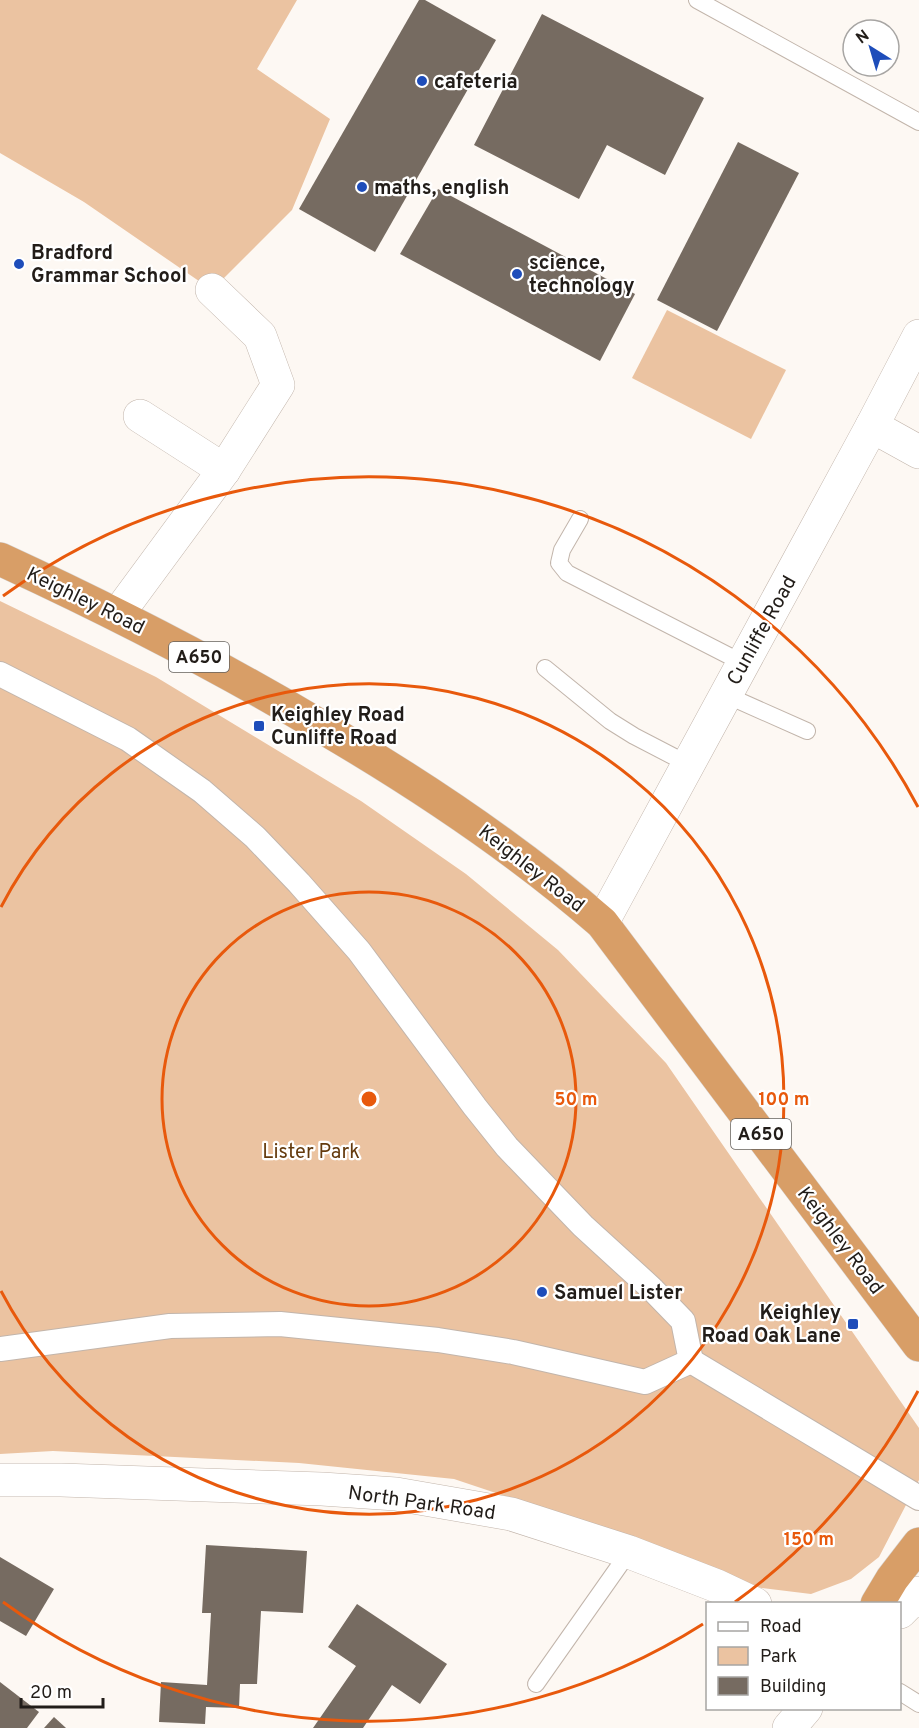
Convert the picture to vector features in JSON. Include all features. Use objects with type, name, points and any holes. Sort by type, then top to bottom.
[{"type":"highway","name":"Keighley Road","points":[[0,559],[118,615],[240,678],[392,768],[494,837],[558,885],[602,923],[919,1345]]},
{"type":"highway","points":[[878,1602],[892,1579],[919,1544]]},
{"type":"street","points":[[118,615],[224,470],[278,385],[260,336],[212,290]]},
{"type":"street","name":"Cunliffe Road","points":[[602,923],[919,336]]},
{"type":"street","points":[[140,416],[224,470]]},
{"type":"street","points":[[872,426],[919,452]]},
{"type":"street","points":[[0,674],[128,739],[202,790],[255,837],[359,951],[507,1147],[583,1226],[651,1288],[683,1321],[691,1362],[919,1498]]},
{"type":"street","points":[[0,1349],[170,1326],[280,1324],[513,1352],[645,1382],[691,1362]]},
{"type":"street","name":"North Park Road","points":[[0,1480],[322,1489],[396,1494],[511,1514],[629,1552],[717,1586],[751,1602]]},
{"type":"street","points":[[901,1611],[919,1593]]},
{"type":"street","points":[[789,1728],[804,1710]]},
{"type":"lane","points":[[697,0],[919,122]]},
{"type":"lane","points":[[580,519],[562,550],[559,563],[567,573],[743,663]]},
{"type":"lane","points":[[544,668],[610,721],[688,764]]},
{"type":"lane","points":[[726,695],[807,731]]},
{"type":"lane","points":[[536,1684],[629,1552]]},
{"type":"lane","points":[[901,1693],[919,1704]]},
{"type":"green space","points":[[0,0],[297,0],[257,69],[330,119],[292,210],[212,290],[84,202],[0,153]]},
{"type":"green space","points":[[667,310],[786,370],[751,439],[632,378]]},
{"type":"green space","name":"Lister Park","points":[[0,601],[156,677],[361,801],[466,874],[558,950],[666,1063],[919,1428],[919,1480],[879,1557],[851,1579],[811,1594],[761,1588],[693,1559],[454,1479],[299,1463],[53,1451],[0,1454]]},
{"type":"building","points":[[419,0],[425,0],[496,40],[375,252],[299,209]]},
{"type":"building","points":[[542,14],[704,98],[665,175],[607,145],[579,199],[474,145]]},
{"type":"building","points":[[738,142],[799,173],[717,331],[657,300]]},
{"type":"building","name":"science, technology","points":[[438,189],[635,294],[600,361],[400,254]]},
{"type":"building","points":[[206,1545],[307,1551],[303,1613],[261,1611],[257,1684],[240,1684],[239,1708],[206,1707],[205,1724],[159,1722],[161,1682],[207,1685],[211,1613],[202,1613]]},
{"type":"building","points":[[0,1557],[54,1589],[26,1636],[0,1621]]},
{"type":"building","points":[[357,1604],[447,1664],[420,1704],[392,1685],[363,1728],[313,1728],[356,1666],[328,1647]]},
{"type":"building","points":[[0,1682],[39,1712],[27,1728],[0,1728]]},
{"type":"building","points":[[54,1717],[66,1728],[44,1728]]},
{"type":"place","name":"cafeteria","points":[[422,81]]},
{"type":"place","name":"maths, english","points":[[362,187]]},
{"type":"place","name":"Bradford Grammar School","points":[[19,264]]},
{"type":"place","name":"science, technology","points":[[517,274]]},
{"type":"place","name":"Keighley Road Cunliffe Road","points":[[259,726]]},
{"type":"place","name":"Samuel Lister","points":[[542,1292]]},
{"type":"place","name":"Keighley Road Oak Lane","points":[[853,1324]]}]
